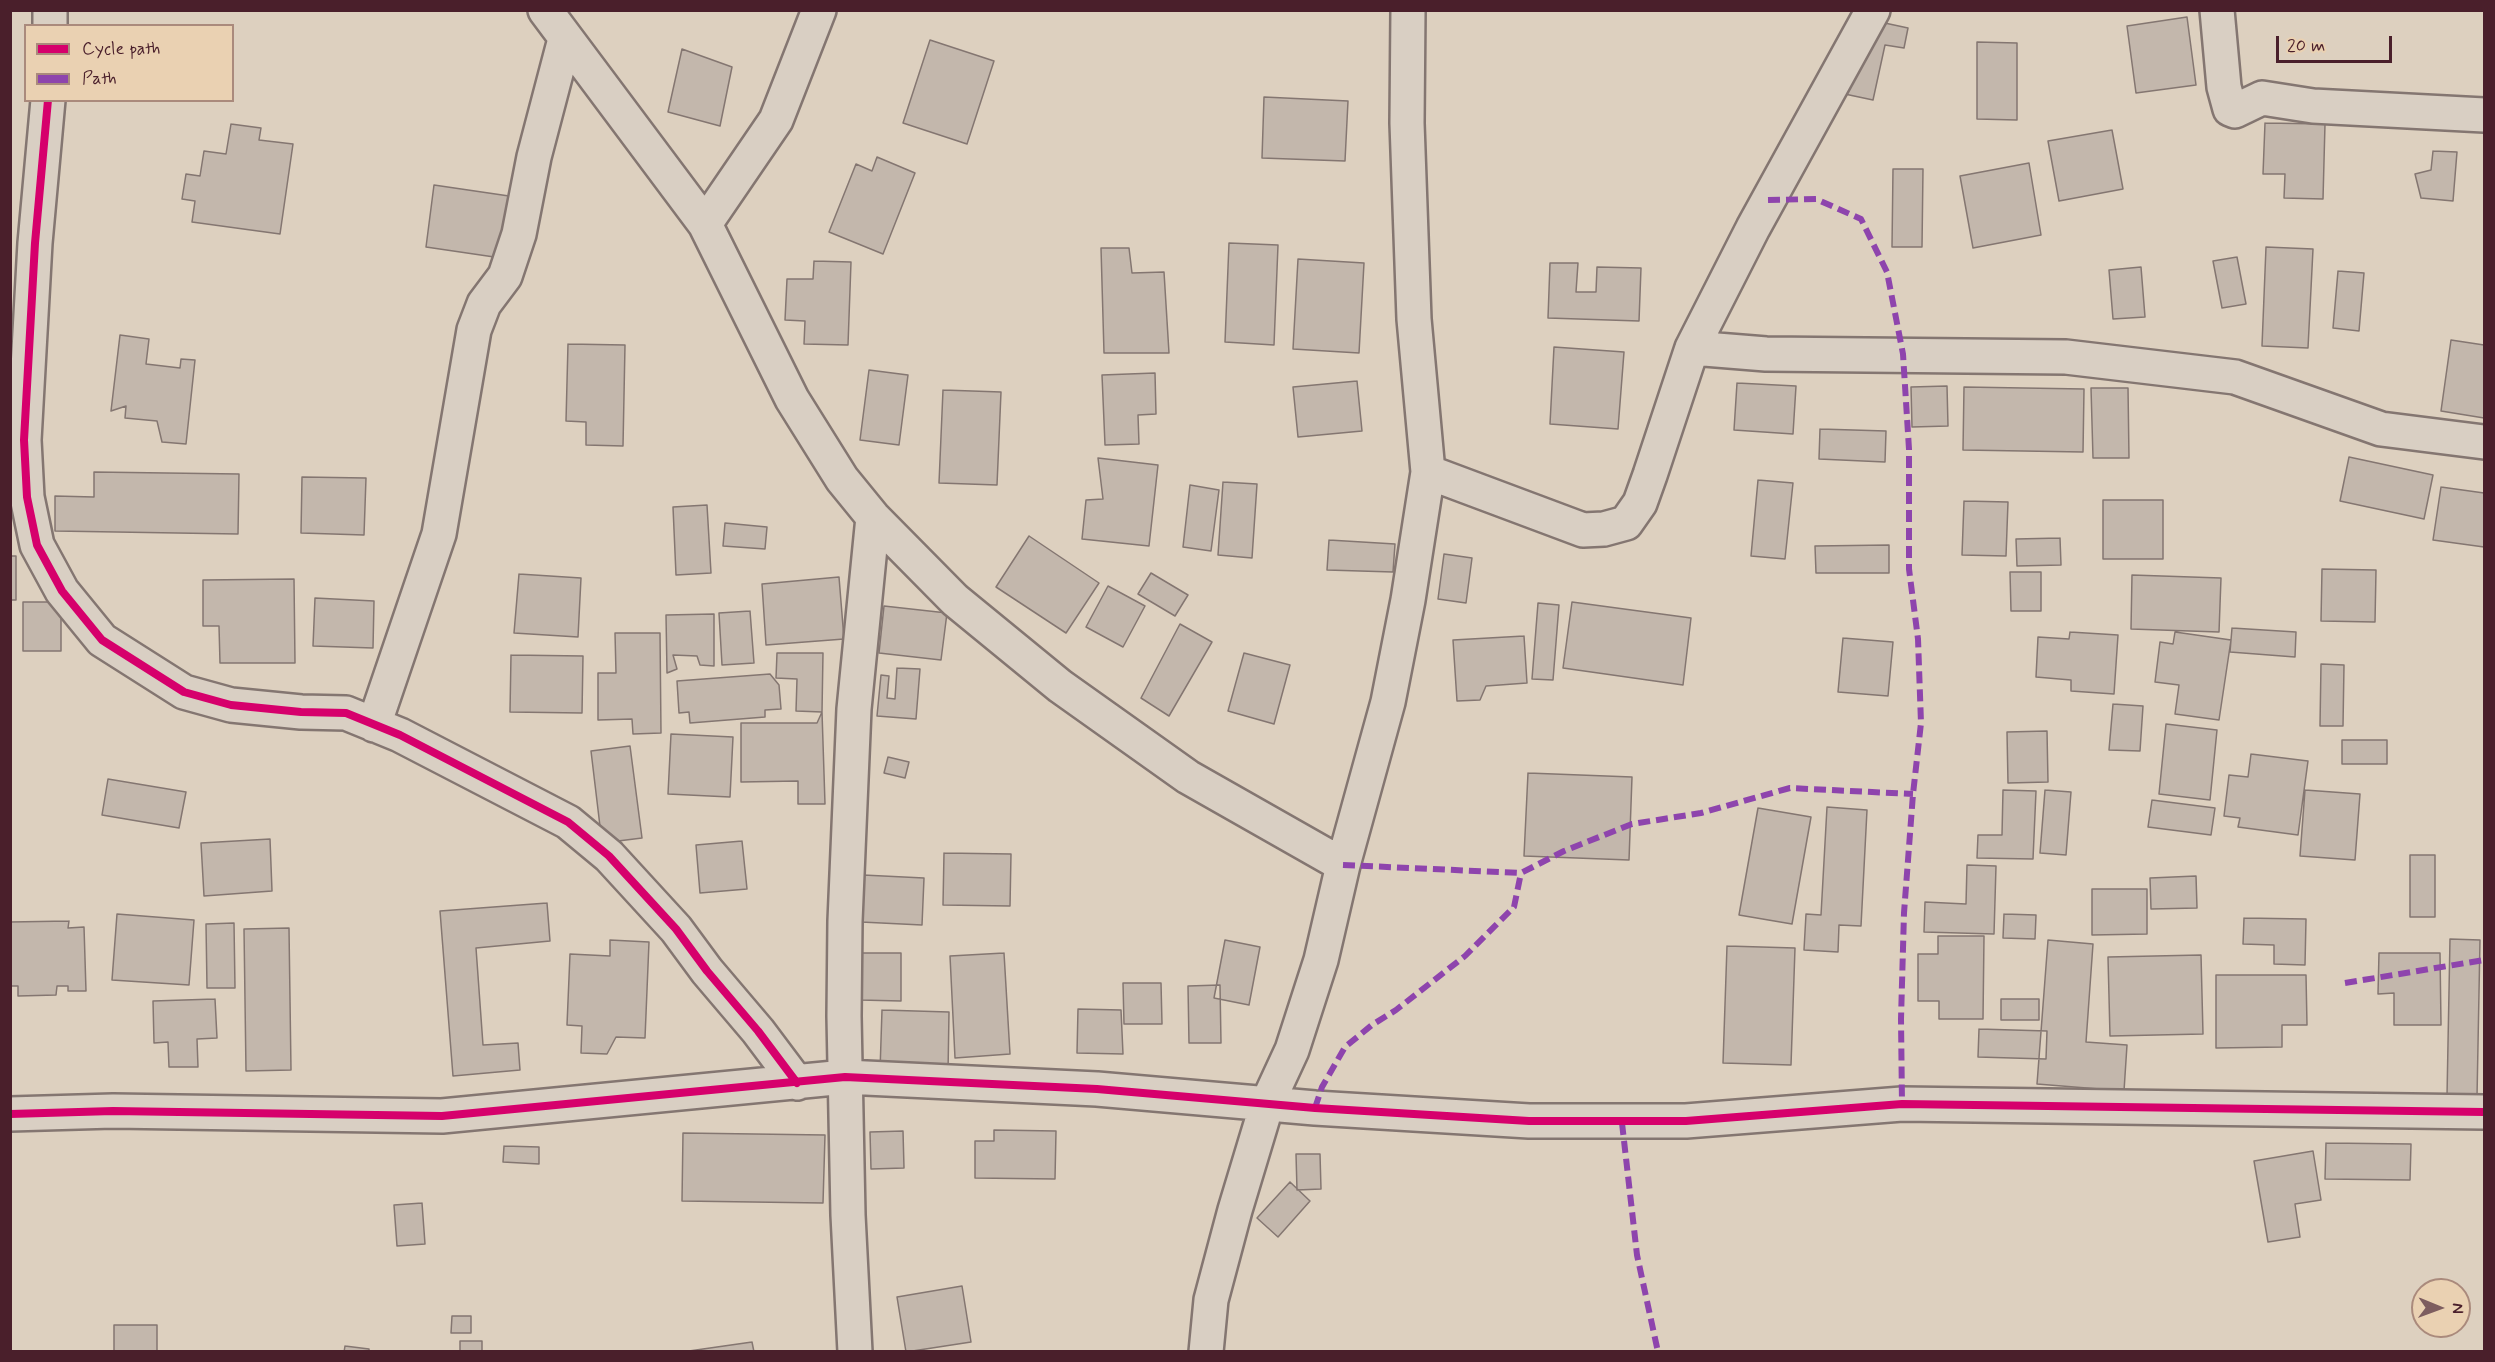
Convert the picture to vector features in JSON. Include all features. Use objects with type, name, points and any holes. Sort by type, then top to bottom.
[{"type":"street","points":[[545,10],[705,224],[792,399],[842,479],[873,517],[955,600],[1059,686],[1188,777],[1342,865]]},
{"type":"street","points":[[705,224],[776,120],[819,10]]},
{"type":"street","points":[[1206,1352],[1211,1300],[1234,1210],[1267,1104],[1292,1050],[1321,960],[1342,865],[1388,702],[1408,600],[1428,472],[1414,319],[1407,123],[1408,10]]},
{"type":"street","points":[[1428,472],[1583,530],[1604,529],[1626,523],[1640,503],[1692,348],[1753,228],[1873,10]]},
{"type":"street","points":[[2217,10],[2224,87],[2230,109],[2235,111],[2262,98],[2313,106],[2484,115]]},
{"type":"street","points":[[374,724],[439,534],[474,330],[484,304],[505,276],[519,234],[534,157],[565,39]]},
{"type":"street","points":[[48,102],[35,243],[24,440],[27,497],[37,545],[62,591],[102,640],[184,692],[231,705],[301,712],[346,713],[400,735],[568,822],[609,856],[676,929],[797,1083]]},
{"type":"street","points":[[1692,348],[1778,354],[2066,357],[2235,377],[2381,429],[2484,442]]},
{"type":"street","points":[[855,1352],[848,1215],[845,921],[854,709],[873,517]]},
{"type":"street","points":[[10,1114],[113,1111],[442,1116],[845,1077],[1097,1089],[1267,1104],[1517,1120],[1622,1123],[1686,1121],[1902,1104],[2484,1112]]},
{"type":"building","points":[[1857,17],[1908,28],[1904,48],[1885,45],[1873,100],[1840,93]]},
{"type":"building","points":[[2187,17],[2196,85],[2136,93],[2127,26]]},
{"type":"building","points":[[930,40],[994,61],[967,144],[903,123]]},
{"type":"building","points":[[1977,42],[2017,43],[2017,120],[1977,119]]},
{"type":"building","points":[[682,49],[732,67],[720,126],[668,112]]},
{"type":"building","points":[[1264,97],[1348,101],[1345,161],[1262,158]]},
{"type":"building","points":[[2265,123],[2325,124],[2323,199],[2284,198],[2285,174],[2263,174]]},
{"type":"building","points":[[231,124],[261,128],[259,140],[293,144],[280,234],[192,222],[195,201],[182,199],[186,174],[200,176],[204,151],[226,154]]},
{"type":"building","points":[[2112,130],[2123,189],[2059,201],[2048,141]]},
{"type":"building","points":[[2433,151],[2457,152],[2453,201],[2421,198],[2415,174],[2431,170]]},
{"type":"building","points":[[877,157],[915,173],[883,254],[829,232],[856,164],[872,171]]},
{"type":"building","points":[[2029,163],[2041,235],[1973,248],[1960,176]]},
{"type":"building","points":[[1893,169],[1923,169],[1922,247],[1892,247]]},
{"type":"building","points":[[434,185],[509,196],[501,258],[426,247]]},
{"type":"building","points":[[1229,243],[1278,245],[1274,345],[1225,342]]},
{"type":"building","points":[[2266,247],[2313,249],[2308,348],[2262,346]]},
{"type":"building","points":[[1101,248],[1129,248],[1132,273],[1164,272],[1169,353],[1104,353]]},
{"type":"building","points":[[2237,257],[2246,304],[2222,308],[2213,261]]},
{"type":"building","points":[[1298,259],[1364,263],[1359,353],[1293,349]]},
{"type":"building","points":[[814,261],[851,262],[848,345],[804,344],[805,321],[785,320],[787,279],[813,279]]},
{"type":"building","points":[[1550,263],[1578,263],[1576,292],[1596,292],[1597,267],[1641,268],[1639,321],[1548,318]]},
{"type":"building","points":[[2141,267],[2145,317],[2113,319],[2109,270]]},
{"type":"building","points":[[2338,271],[2364,273],[2359,331],[2333,328]]},
{"type":"building","points":[[120,335],[149,339],[146,364],[180,368],[181,359],[195,360],[186,444],[162,442],[157,421],[125,418],[126,406],[111,411]]},
{"type":"building","points":[[2451,340],[2484,345],[2484,418],[2441,411]]},
{"type":"building","points":[[568,344],[625,345],[623,446],[586,445],[586,422],[566,421]]},
{"type":"building","points":[[1554,347],[1624,352],[1618,429],[1550,424]]},
{"type":"building","points":[[869,370],[908,375],[899,445],[860,440]]},
{"type":"building","points":[[1155,373],[1156,414],[1138,415],[1139,444],[1105,445],[1102,375]]},
{"type":"building","points":[[1357,381],[1362,431],[1298,437],[1293,387]]},
{"type":"building","points":[[1737,383],[1796,386],[1793,434],[1734,430]]},
{"type":"building","points":[[1947,386],[1948,426],[1912,427],[1911,387]]},
{"type":"building","points":[[1964,387],[2084,389],[2083,452],[1963,450]]},
{"type":"building","points":[[2091,388],[2128,388],[2129,458],[2093,458]]},
{"type":"building","points":[[943,390],[1001,392],[997,485],[939,483]]},
{"type":"building","points":[[1820,429],[1886,431],[1885,462],[1819,459]]},
{"type":"building","points":[[2349,457],[2433,475],[2424,519],[2340,501]]},
{"type":"building","points":[[1098,458],[1158,465],[1149,546],[1082,539],[1086,500],[1103,499]]},
{"type":"building","points":[[94,472],[239,474],[238,534],[55,531],[55,496],[94,497]]},
{"type":"building","points":[[302,477],[366,478],[364,535],[301,533]]},
{"type":"building","points":[[1758,480],[1793,483],[1785,559],[1751,556]]},
{"type":"building","points":[[1223,482],[1257,484],[1252,558],[1218,555]]},
{"type":"building","points":[[1190,485],[1219,490],[1211,551],[1183,547]]},
{"type":"building","points":[[2441,487],[2484,493],[2484,547],[2433,540]]},
{"type":"building","points":[[2103,500],[2163,500],[2163,559],[2103,559]]},
{"type":"building","points":[[1964,501],[2008,502],[2006,556],[1962,555]]},
{"type":"building","points":[[707,505],[711,573],[676,575],[673,507]]},
{"type":"building","points":[[725,523],[767,527],[765,549],[723,546]]},
{"type":"building","points":[[1029,536],[1099,583],[1066,633],[996,587]]},
{"type":"building","points":[[2060,538],[2061,565],[2017,566],[2016,539]]},
{"type":"building","points":[[1329,540],[1395,544],[1393,572],[1327,570]]},
{"type":"building","points":[[1889,545],[1889,573],[1816,573],[1815,546]]},
{"type":"building","points":[[1444,554],[1472,558],[1466,603],[1438,599]]},
{"type":"building","points":[[10,556],[16,556],[16,600],[10,600]]},
{"type":"building","points":[[2322,569],[2376,570],[2375,622],[2321,621]]},
{"type":"building","points":[[2010,572],[2041,572],[2041,611],[2011,611]]},
{"type":"building","points":[[1151,573],[1188,595],[1175,616],[1138,594]]},
{"type":"building","points":[[519,574],[581,578],[578,637],[514,633]]},
{"type":"building","points":[[2132,575],[2221,578],[2219,632],[2131,629]]},
{"type":"building","points":[[839,577],[844,639],[766,645],[762,584]]},
{"type":"building","points":[[294,579],[295,663],[220,663],[219,626],[203,626],[203,580]]},
{"type":"building","points":[[1108,586],[1145,606],[1123,647],[1086,627]]},
{"type":"building","points":[[315,598],[374,601],[373,648],[313,646]]},
{"type":"building","points":[[23,602],[61,602],[61,651],[23,651]]},
{"type":"building","points":[[1572,602],[1691,618],[1683,685],[1563,668]]},
{"type":"building","points":[[1538,603],[1559,605],[1553,680],[1532,679]]},
{"type":"building","points":[[884,606],[947,613],[941,660],[879,653]]},
{"type":"building","points":[[750,611],[754,663],[722,665],[719,613]]},
{"type":"building","points":[[714,614],[714,666],[700,665],[697,656],[673,655],[677,669],[667,673],[666,615]]},
{"type":"building","points":[[1180,624],[1212,642],[1169,716],[1141,698]]},
{"type":"building","points":[[2232,628],[2296,632],[2295,657],[2230,652]]},
{"type":"building","points":[[2070,632],[2118,635],[2114,694],[2071,691],[2071,680],[2036,677],[2038,637],[2069,639]]},
{"type":"building","points":[[2175,632],[2231,640],[2219,720],[2175,714],[2179,685],[2155,682],[2160,642],[2173,644]]},
{"type":"building","points":[[615,633],[660,633],[661,733],[633,734],[632,719],[598,720],[598,673],[616,673]]},
{"type":"building","points":[[1524,636],[1527,683],[1486,686],[1480,700],[1457,701],[1453,640]]},
{"type":"building","points":[[1843,638],[1893,642],[1888,696],[1838,692]]},
{"type":"building","points":[[777,653],[823,653],[822,712],[796,711],[797,679],[776,678]]},
{"type":"building","points":[[1244,653],[1290,665],[1274,724],[1228,711]]},
{"type":"building","points":[[511,655],[583,656],[582,713],[510,712]]},
{"type":"building","points":[[2321,664],[2344,665],[2343,726],[2320,726]]},
{"type":"building","points":[[897,668],[920,669],[916,719],[877,716],[881,675],[889,676],[887,698],[895,699]]},
{"type":"building","points":[[770,674],[779,685],[781,709],[765,710],[765,717],[690,723],[689,712],[679,713],[677,681]]},
{"type":"building","points":[[2113,704],[2143,706],[2140,751],[2109,750]]},
{"type":"building","points":[[822,712],[825,804],[798,804],[798,781],[741,782],[741,723],[817,723]]},
{"type":"building","points":[[2166,724],[2217,730],[2210,800],[2159,794]]},
{"type":"building","points":[[2047,731],[2048,782],[2008,783],[2007,732]]},
{"type":"building","points":[[671,734],[733,737],[730,797],[668,794]]},
{"type":"building","points":[[2342,740],[2387,740],[2387,764],[2342,764]]},
{"type":"building","points":[[630,746],[642,838],[602,843],[591,751]]},
{"type":"building","points":[[2251,754],[2308,761],[2298,835],[2238,827],[2240,818],[2224,816],[2229,775],[2248,777]]},
{"type":"building","points":[[888,757],[909,762],[905,778],[884,773]]},
{"type":"building","points":[[1528,773],[1632,777],[1629,860],[1524,856]]},
{"type":"building","points":[[108,779],[186,792],[179,828],[102,815]]},
{"type":"building","points":[[2003,790],[2036,791],[2033,859],[1977,858],[1978,835],[2002,835]]},
{"type":"building","points":[[2045,790],[2071,792],[2066,855],[2040,853]]},
{"type":"building","points":[[2305,790],[2360,794],[2355,860],[2300,856]]},
{"type":"building","points":[[2152,800],[2215,808],[2211,835],[2148,827]]},
{"type":"building","points":[[1827,807],[1867,810],[1861,926],[1839,925],[1838,952],[1804,950],[1806,914],[1821,915]]},
{"type":"building","points":[[1758,808],[1811,817],[1792,924],[1739,915]]},
{"type":"building","points":[[270,839],[272,891],[204,896],[201,843]]},
{"type":"building","points":[[742,841],[747,889],[700,893],[696,845]]},
{"type":"building","points":[[944,853],[1011,854],[1010,906],[943,905]]},
{"type":"building","points":[[2410,855],[2435,855],[2435,917],[2410,917]]},
{"type":"building","points":[[1967,865],[1996,866],[1994,934],[1924,932],[1925,902],[1966,904]]},
{"type":"building","points":[[863,875],[924,878],[922,925],[861,922]]},
{"type":"building","points":[[2196,876],[2197,908],[2151,909],[2150,878]]},
{"type":"building","points":[[2092,889],[2147,889],[2147,934],[2092,935]]},
{"type":"building","points":[[547,903],[550,941],[476,948],[483,1045],[518,1043],[520,1070],[453,1076],[440,911]]},
{"type":"building","points":[[117,914],[194,920],[189,985],[112,980]]},
{"type":"building","points":[[2004,914],[2036,915],[2035,939],[2003,938]]},
{"type":"building","points":[[2244,918],[2306,919],[2305,965],[2274,964],[2274,945],[2243,944]]},
{"type":"building","points":[[69,921],[68,928],[84,927],[86,991],[68,991],[68,986],[57,986],[56,995],[18,996],[18,986],[10,986],[10,922]]},
{"type":"building","points":[[234,923],[235,988],[207,988],[206,924]]},
{"type":"building","points":[[289,928],[291,1070],[246,1071],[244,929]]},
{"type":"building","points":[[1938,936],[1984,936],[1983,1019],[1939,1019],[1939,1001],[1918,1001],[1918,954],[1938,954]]},
{"type":"building","points":[[2450,939],[2480,940],[2477,1097],[2447,1096]]},
{"type":"building","points":[[610,940],[649,942],[645,1038],[616,1037],[607,1054],[581,1053],[582,1026],[567,1025],[570,954],[610,956]]},
{"type":"building","points":[[1225,940],[1260,947],[1249,1005],[1214,998]]},
{"type":"building","points":[[2048,940],[2093,944],[2086,1042],[2127,1045],[2124,1091],[2037,1084]]},
{"type":"building","points":[[1727,946],[1795,948],[1791,1065],[1723,1063]]},
{"type":"building","points":[[860,953],[901,953],[901,1001],[860,1000]]},
{"type":"building","points":[[1004,953],[1010,1054],[955,1058],[950,956]]},
{"type":"building","points":[[2379,953],[2440,953],[2441,1025],[2394,1025],[2394,993],[2378,994]]},
{"type":"building","points":[[2201,955],[2203,1034],[2110,1036],[2108,957]]},
{"type":"building","points":[[2216,975],[2306,975],[2307,1025],[2282,1025],[2282,1047],[2216,1048]]},
{"type":"building","points":[[1123,983],[1161,983],[1162,1024],[1124,1024]]},
{"type":"building","points":[[1220,985],[1221,1043],[1189,1043],[1188,986]]},
{"type":"building","points":[[215,999],[217,1038],[197,1039],[198,1067],[169,1067],[168,1042],[154,1043],[153,1001]]},
{"type":"building","points":[[2001,999],[2039,999],[2039,1020],[2001,1020]]},
{"type":"building","points":[[1078,1009],[1121,1010],[1123,1054],[1077,1053]]},
{"type":"building","points":[[882,1010],[949,1012],[948,1073],[880,1071]]},
{"type":"building","points":[[1979,1029],[2047,1031],[2046,1059],[1978,1057]]},
{"type":"building","points":[[994,1130],[1056,1131],[1055,1179],[975,1178],[975,1141],[994,1141]]},
{"type":"building","points":[[903,1131],[904,1168],[871,1169],[870,1132]]},
{"type":"building","points":[[683,1133],[825,1135],[823,1203],[682,1201]]},
{"type":"building","points":[[2326,1143],[2411,1144],[2410,1180],[2325,1179]]},
{"type":"building","points":[[504,1146],[539,1147],[539,1164],[503,1162]]},
{"type":"building","points":[[2313,1151],[2321,1200],[2295,1204],[2300,1237],[2268,1242],[2254,1161]]},
{"type":"building","points":[[1296,1154],[1320,1154],[1321,1189],[1297,1190]]},
{"type":"building","points":[[1290,1182],[1310,1201],[1278,1237],[1257,1218]]},
{"type":"building","points":[[422,1203],[425,1244],[397,1246],[394,1205]]},
{"type":"building","points":[[962,1286],[971,1342],[906,1352],[897,1297]]},
{"type":"building","points":[[452,1316],[471,1316],[471,1333],[451,1333]]},
{"type":"building","points":[[114,1325],[157,1325],[157,1352],[114,1352]]},
{"type":"building","points":[[460,1341],[482,1341],[482,1352],[460,1352]]},
{"type":"building","points":[[752,1342],[754,1352],[682,1352]]},
{"type":"building","points":[[345,1346],[369,1349],[369,1352],[344,1352]]},
{"type":"marked path","points":[[1768,200],[1816,199],[1861,219],[1887,272],[1903,354],[1909,449],[1909,569],[1918,639],[1921,723],[1904,913],[1901,1019],[1902,1104]]},
{"type":"marked path","points":[[1343,865],[1521,873],[1564,851],[1632,824],[1701,813],[1790,788],[1913,794]]},
{"type":"marked path","points":[[1315,1108],[1322,1087],[1345,1047],[1465,956],[1514,907],[1521,873]]},
{"type":"marked path","points":[[2345,983],[2484,960]]},
{"type":"marked path","points":[[1622,1123],[1637,1255],[1658,1352]]},
{"type":"cycle path","points":[[48,102],[35,243],[24,440],[27,497],[37,545],[62,591],[102,640],[184,692],[231,705],[301,712],[346,713],[400,735],[568,822],[609,856],[676,929],[797,1083]]},
{"type":"cycle path","points":[[10,1114],[113,1111],[442,1116],[845,1077],[1097,1089],[1315,1108],[1529,1121],[1686,1121],[1902,1104],[2484,1112]]}]
